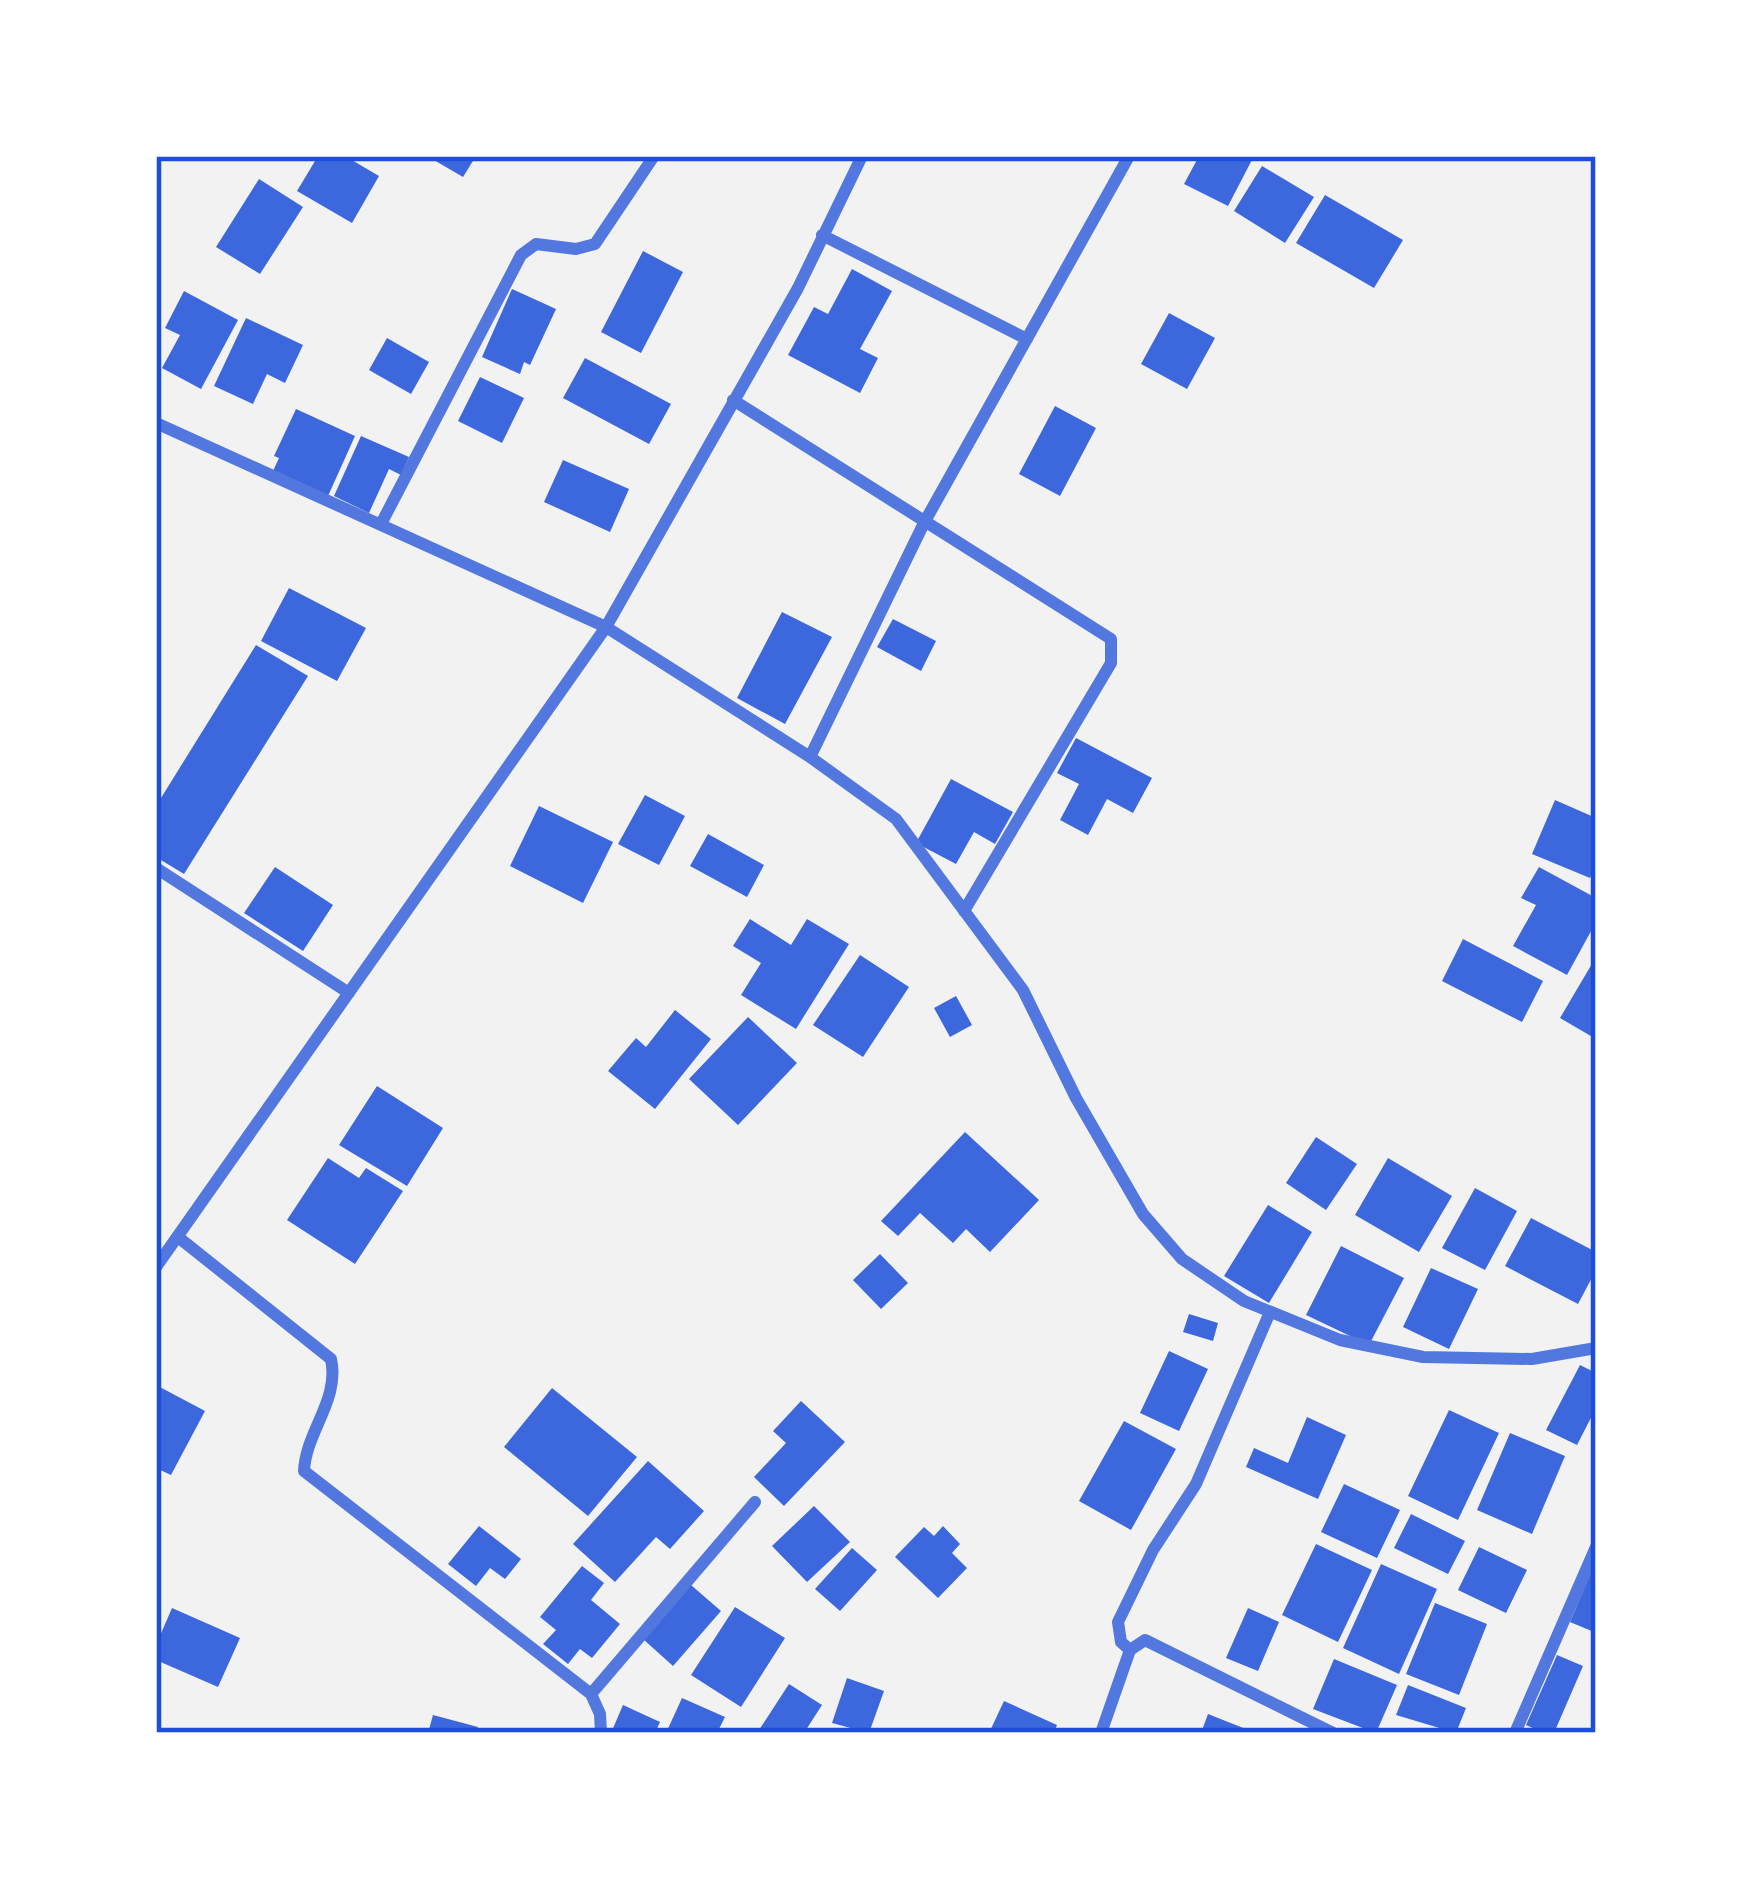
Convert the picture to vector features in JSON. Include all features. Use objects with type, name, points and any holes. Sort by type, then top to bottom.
[{"type":"street","points":[[381,524],[521,255],[536,244],[576,249],[595,244],[654,156]]},
{"type":"street","points":[[156,1267],[606,627],[862,156]]},
{"type":"street","points":[[810,757],[924,523],[1129,156]]},
{"type":"street","points":[[822,235],[1027,339]]},
{"type":"street","points":[[733,400],[924,523],[1103,629],[1113,650],[1111,663],[964,910]]},
{"type":"street","points":[[156,423],[606,627],[810,757],[896,819],[1023,990],[1076,1098],[1143,1214],[1182,1259],[1244,1301],[1340,1340],[1423,1357],[1532,1359],[1596,1348]]},
{"type":"street","points":[[156,868],[349,993]]},
{"type":"street","points":[[178,1237],[331,1359],[334,1377],[304,1454],[304,1471],[591,1694],[600,1714],[601,1733]]},
{"type":"street","points":[[1130,1651],[1121,1642],[1118,1622],[1154,1550],[1196,1484],[1270,1312]]},
{"type":"street","points":[[591,1694],[755,1502]]},
{"type":"street","points":[[1516,1733],[1596,1547]]},
{"type":"street","points":[[1101,1733],[1130,1651],[1136,1643],[1156,1642],[1333,1733]]},
{"type":"building","points":[[318,156],[345,156],[379,176],[352,223],[297,191]]},
{"type":"building","points":[[427,156],[476,156],[463,177]]},
{"type":"building","points":[[1199,156],[1254,156],[1228,206],[1184,184]]},
{"type":"building","points":[[1262,166],[1314,197],[1285,243],[1234,211]]},
{"type":"building","points":[[259,179],[303,207],[260,274],[216,247]]},
{"type":"building","points":[[1325,195],[1403,240],[1374,288],[1296,243]]},
{"type":"building","points":[[643,251],[683,272],[641,353],[601,332]]},
{"type":"building","points":[[852,269],[892,291],[860,349],[878,358],[860,393],[788,355],[814,307],[828,314]]},
{"type":"building","points":[[512,289],[556,309],[530,365],[524,362],[520,374],[482,357]]},
{"type":"building","points":[[184,291],[238,320],[201,389],[162,368],[180,335],[165,328]]},
{"type":"building","points":[[1169,313],[1215,338],[1187,389],[1141,364]]},
{"type":"building","points":[[246,318],[303,345],[285,383],[267,374],[253,404],[214,386]]},
{"type":"building","points":[[387,338],[429,362],[411,394],[369,370]]},
{"type":"building","points":[[585,358],[671,404],[649,444],[563,398]]},
{"type":"building","points":[[480,377],[524,398],[502,443],[458,421]]},
{"type":"building","points":[[1055,406],[1096,428],[1060,496],[1019,474]]},
{"type":"building","points":[[296,409],[355,436],[328,496],[273,471],[279,458],[274,456]]},
{"type":"building","points":[[361,436],[409,457],[401,475],[389,469],[369,513],[334,496]]},
{"type":"building","points":[[563,460],[629,489],[610,532],[544,502]]},
{"type":"building","points":[[289,588],[366,628],[337,681],[261,641]]},
{"type":"building","points":[[782,612],[832,637],[785,724],[737,698]]},
{"type":"building","points":[[893,619],[936,641],[921,671],[877,647]]},
{"type":"building","points":[[256,645],[308,676],[184,874],[156,857],[156,806]]},
{"type":"building","points":[[1076,738],[1152,778],[1133,813],[1107,799],[1088,835],[1060,820],[1079,784],[1057,773]]},
{"type":"building","points":[[951,779],[1013,812],[995,844],[974,832],[956,864],[916,843]]},
{"type":"building","points":[[645,795],[685,816],[659,865],[618,844]]},
{"type":"building","points":[[1555,800],[1596,818],[1596,865],[1590,878],[1532,854]]},
{"type":"building","points":[[539,806],[613,842],[583,903],[510,866]]},
{"type":"building","points":[[708,834],[764,865],[747,897],[690,866]]},
{"type":"building","points":[[275,867],[333,905],[303,951],[244,913]]},
{"type":"building","points":[[1539,867],[1596,898],[1596,922],[1567,975],[1513,946],[1536,905],[1521,898]]},
{"type":"building","points":[[750,919],[791,945],[807,919],[849,944],[796,1029],[741,995],[761,963],[733,946]]},
{"type":"building","points":[[1463,939],[1543,981],[1522,1022],[1442,981]]},
{"type":"building","points":[[860,955],[909,987],[863,1057],[813,1025]]},
{"type":"building","points":[[1596,957],[1596,1039],[1560,1018]]},
{"type":"building","points":[[956,996],[972,1025],[950,1037],[934,1008]]},
{"type":"building","points":[[675,1010],[711,1039],[655,1109],[608,1071],[636,1038],[646,1047]]},
{"type":"building","points":[[748,1017],[797,1063],[738,1125],[689,1079]]},
{"type":"building","points":[[377,1086],[443,1128],[407,1186],[339,1145]]},
{"type":"building","points":[[965,1132],[1039,1200],[990,1252],[966,1229],[953,1243],[920,1213],[898,1236],[881,1221]]},
{"type":"building","points":[[1316,1137],[1357,1164],[1326,1210],[1286,1183]]},
{"type":"building","points":[[328,1158],[359,1178],[366,1168],[403,1191],[355,1264],[287,1220]]},
{"type":"building","points":[[1388,1158],[1452,1196],[1419,1252],[1355,1215]]},
{"type":"building","points":[[1475,1188],[1517,1211],[1485,1270],[1442,1248]]},
{"type":"building","points":[[1268,1205],[1312,1232],[1269,1303],[1224,1276]]},
{"type":"building","points":[[1531,1218],[1596,1252],[1596,1270],[1578,1304],[1505,1266]]},
{"type":"building","points":[[1341,1246],[1404,1278],[1369,1345],[1306,1315]]},
{"type":"building","points":[[880,1254],[908,1283],[881,1309],[853,1280]]},
{"type":"building","points":[[1431,1268],[1478,1289],[1449,1349],[1403,1327]]},
{"type":"building","points":[[1189,1314],[1218,1323],[1213,1341],[1183,1332]]},
{"type":"building","points":[[1169,1351],[1208,1369],[1179,1431],[1140,1413]]},
{"type":"building","points":[[1580,1365],[1596,1373],[1596,1408],[1577,1445],[1546,1430]]},
{"type":"building","points":[[156,1385],[205,1411],[171,1475],[156,1468]]},
{"type":"building","points":[[552,1388],[637,1457],[588,1516],[504,1447]]},
{"type":"building","points":[[801,1401],[845,1442],[784,1506],[754,1477],[786,1443],[773,1431]]},
{"type":"building","points":[[1449,1410],[1499,1433],[1458,1520],[1408,1496]]},
{"type":"building","points":[[1307,1417],[1346,1435],[1318,1499],[1246,1467],[1254,1448],[1288,1463]]},
{"type":"building","points":[[1124,1421],[1176,1449],[1131,1530],[1079,1501]]},
{"type":"building","points":[[1510,1433],[1565,1456],[1532,1534],[1477,1510]]},
{"type":"building","points":[[648,1461],[704,1511],[670,1549],[656,1537],[615,1582],[573,1544]]},
{"type":"building","points":[[1344,1484],[1400,1510],[1377,1558],[1321,1532]]},
{"type":"building","points":[[814,1506],[850,1542],[807,1582],[772,1546]]},
{"type":"building","points":[[1411,1514],[1465,1541],[1448,1574],[1394,1548]]},
{"type":"building","points":[[479,1526],[521,1559],[505,1579],[490,1568],[476,1586],[448,1564]]},
{"type":"building","points":[[943,1526],[960,1544],[952,1553],[967,1568],[938,1598],[895,1557],[924,1527],[934,1536]]},
{"type":"building","points":[[1316,1544],[1372,1570],[1338,1642],[1282,1615]]},
{"type":"building","points":[[1479,1547],[1527,1570],[1506,1613],[1458,1590]]},
{"type":"building","points":[[852,1548],[877,1570],[840,1611],[815,1589]]},
{"type":"building","points":[[1381,1564],[1437,1589],[1399,1674],[1343,1648]]},
{"type":"building","points":[[582,1566],[604,1583],[591,1600],[620,1624],[592,1658],[580,1649],[568,1664],[543,1644],[556,1630],[540,1617]]},
{"type":"building","points":[[1592,1570],[1596,1572],[1594,1632],[1570,1622]]},
{"type":"building","points":[[691,1585],[721,1611],[673,1666],[643,1639]]},
{"type":"building","points":[[1435,1603],[1487,1624],[1459,1695],[1406,1674]]},
{"type":"building","points":[[735,1607],[785,1638],[741,1707],[691,1675]]},
{"type":"building","points":[[172,1608],[240,1638],[218,1687],[156,1660],[156,1645]]},
{"type":"building","points":[[1248,1608],[1279,1622],[1258,1671],[1226,1658]]},
{"type":"building","points":[[1557,1655],[1583,1666],[1554,1733],[1544,1733],[1526,1725]]},
{"type":"building","points":[[1334,1659],[1397,1685],[1376,1733],[1313,1709]]},
{"type":"building","points":[[847,1678],[884,1691],[869,1733],[832,1723]]},
{"type":"building","points":[[789,1684],[822,1705],[804,1733],[764,1733],[759,1730]]},
{"type":"building","points":[[1408,1685],[1466,1708],[1456,1733],[1396,1715]]},
{"type":"building","points":[[682,1698],[725,1717],[717,1733],[666,1733]]},
{"type":"building","points":[[1004,1701],[1057,1725],[1054,1733],[989,1733]]},
{"type":"building","points":[[623,1705],[660,1722],[655,1733],[611,1733]]},
{"type":"building","points":[[1208,1714],[1256,1733],[1201,1733]]},
{"type":"building","points":[[433,1715],[478,1727],[476,1733],[428,1733]]}]
